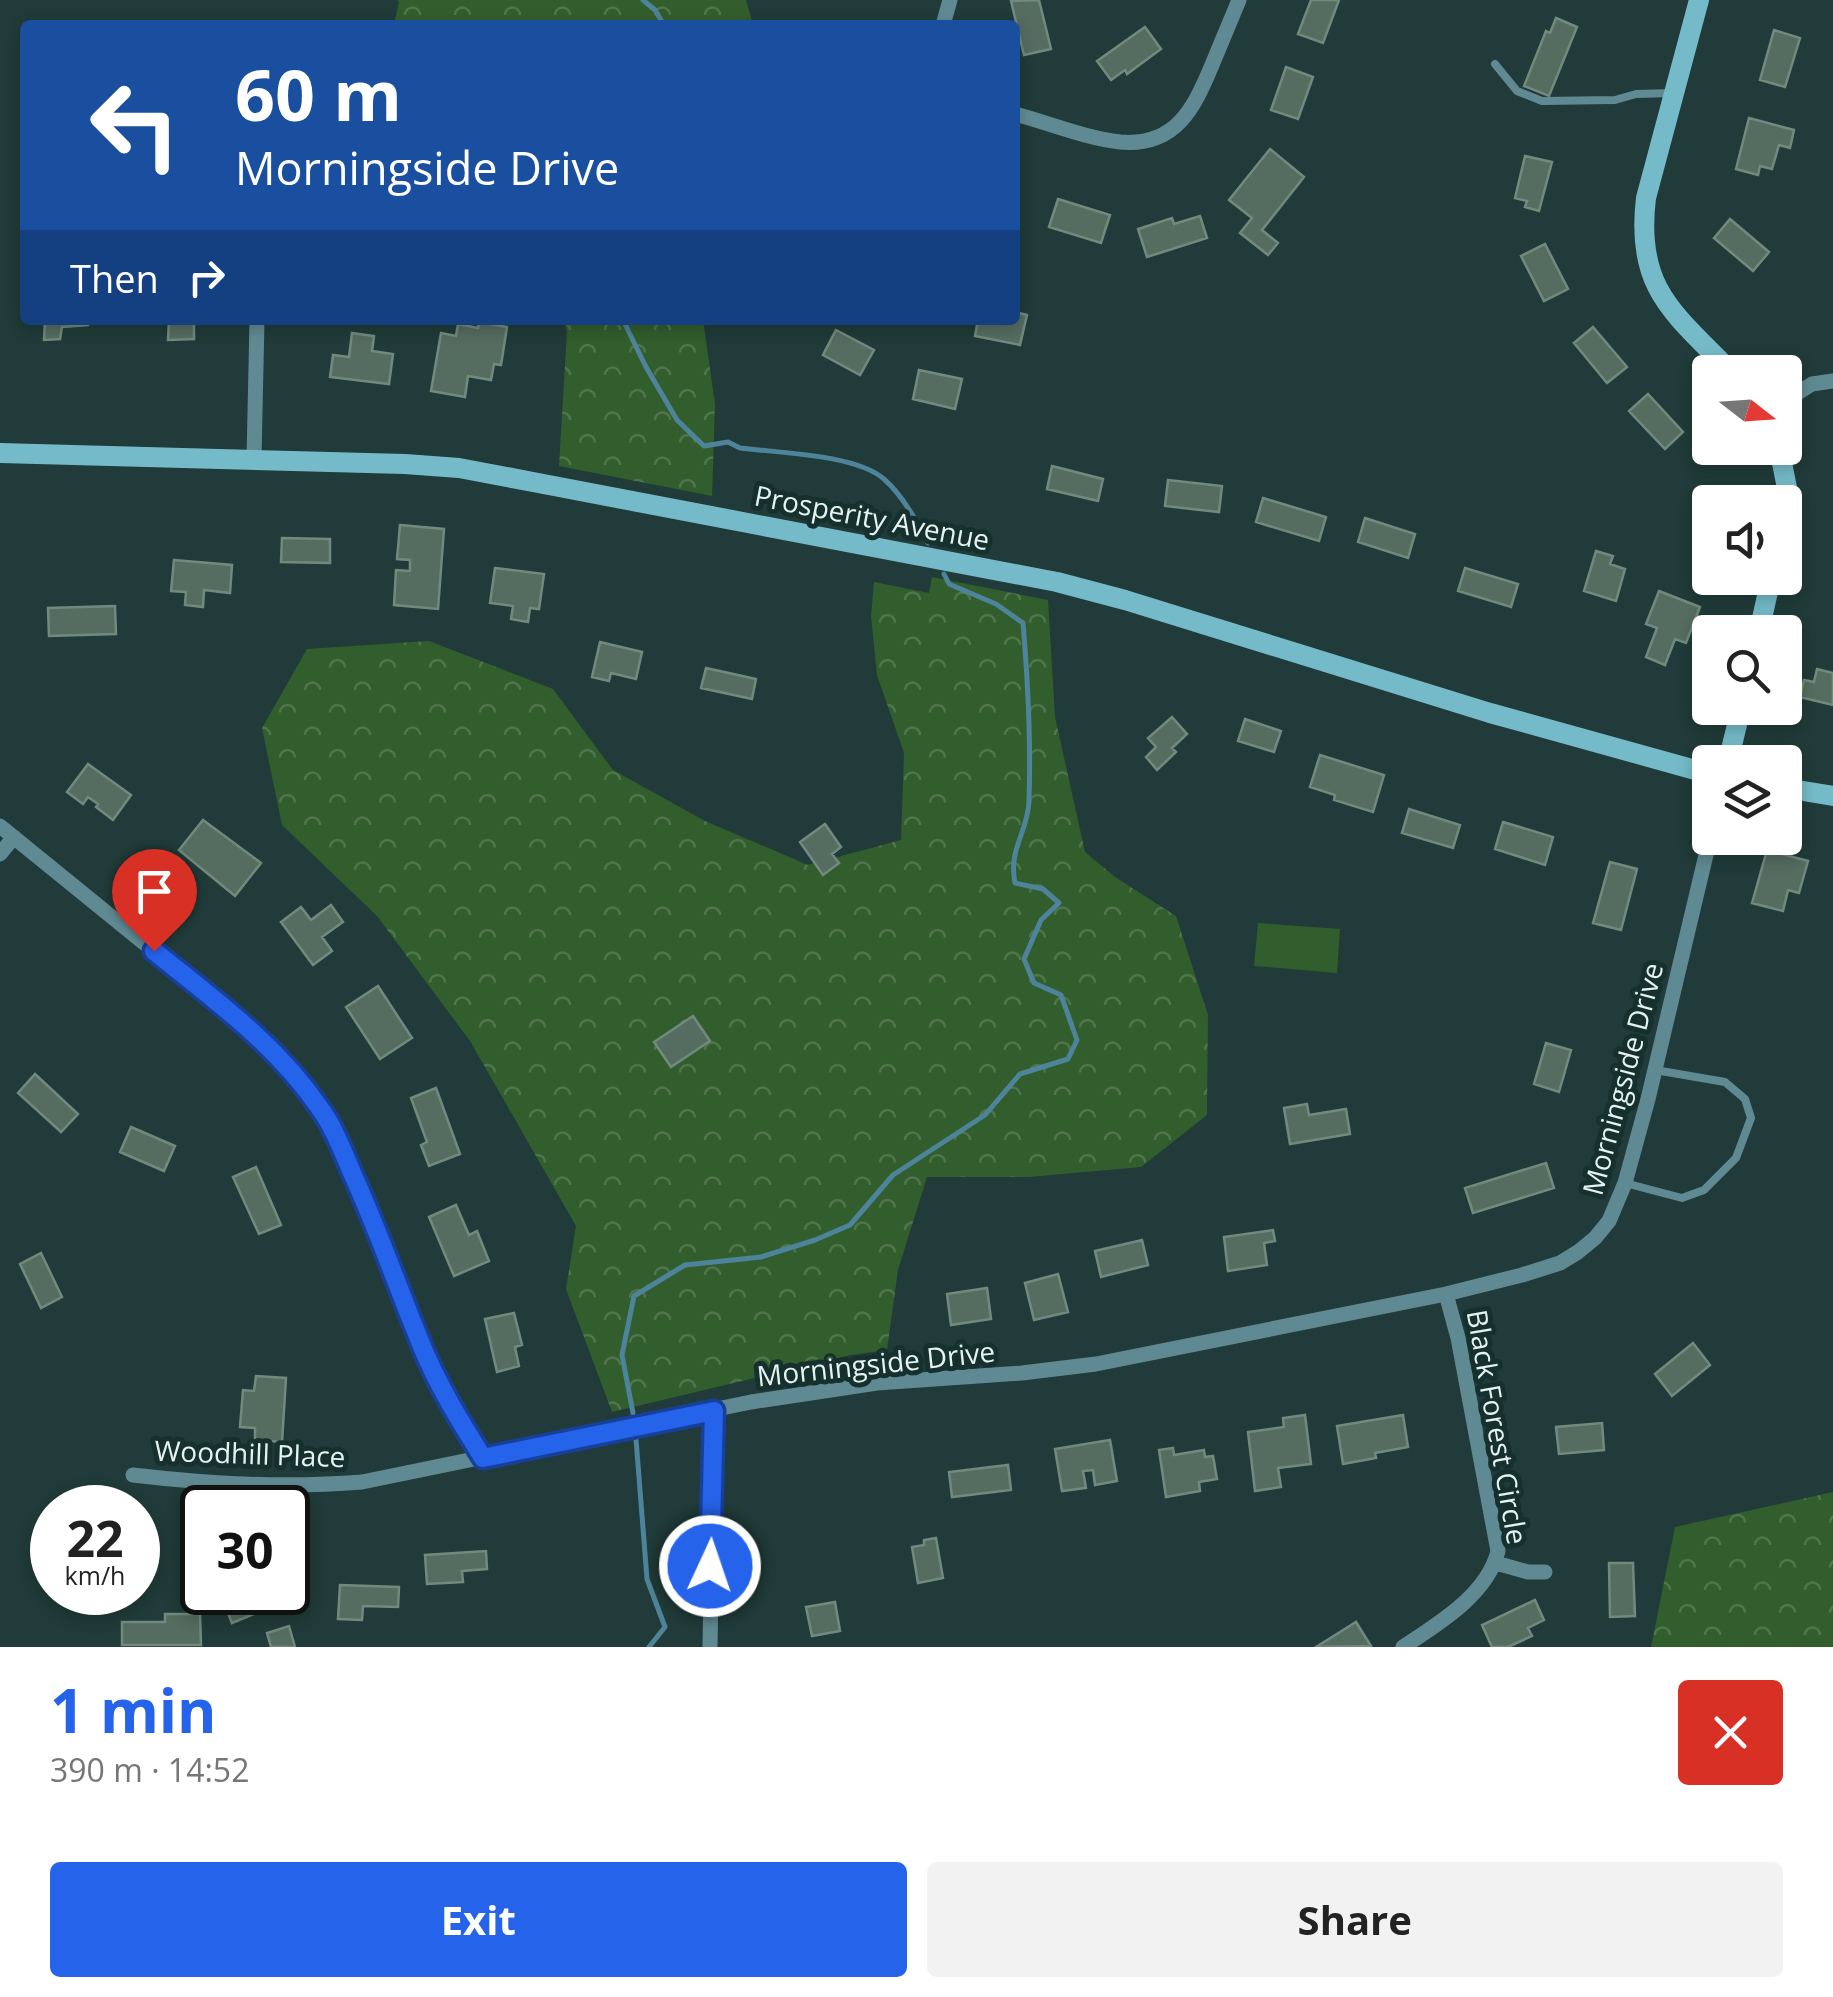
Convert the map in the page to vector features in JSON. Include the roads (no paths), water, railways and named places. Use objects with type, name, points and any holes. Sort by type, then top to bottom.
[{"type":"main road","points":[[1699,0],[1646,198],[1644,248],[1658,290],[1672,311],[1715,355]]},
{"type":"main road","name":"Prosperity Avenue","points":[[0,453],[459,468],[1057,582],[1490,713],[1692,769]]},
{"type":"main road","points":[[1802,791],[1833,796]]},
{"type":"street","points":[[1020,115],[1115,142],[1152,139],[1169,131],[1196,104],[1239,0]]},
{"type":"street","points":[[254,459],[257,325]]},
{"type":"street","points":[[1802,390],[1812,384],[1833,381]]},
{"type":"street","points":[[0,826],[232,1013],[292,1071],[337,1138],[378,1230],[422,1347],[447,1399],[483,1458]]},
{"type":"street","points":[[0,854],[14,838]]},
{"type":"street","name":"Morningside Drive","points":[[483,1458],[751,1402],[862,1385],[1096,1364],[1446,1294],[1560,1263],[1595,1238],[1609,1220],[1625,1183],[1706,855]]},
{"type":"street","name":"Black Forest Circle","points":[[1403,1647],[1468,1598],[1496,1563],[1498,1551],[1458,1338],[1446,1294]]},
{"type":"street","points":[[710,1647],[714,1411]]},
{"type":"street","name":"Woodhill Place","points":[[133,1475],[318,1486],[362,1482],[483,1458]]},
{"type":"street","points":[[1496,1563],[1528,1572],[1545,1572]]},
{"type":"lane","points":[[1495,64],[1517,91],[1542,101],[1615,100],[1636,94],[1674,93]]},
{"type":"lane","points":[[1625,1183],[1682,1198],[1704,1190],[1736,1158],[1751,1118],[1745,1098],[1725,1082],[1655,1070]]},
{"type":"waterway","points":[[643,0],[661,20]]},
{"type":"waterway","points":[[625,325],[677,420],[704,446],[728,442],[740,448],[855,464],[884,479],[897,493],[928,543]]},
{"type":"waterway","points":[[633,1413],[622,1355],[634,1296],[685,1265],[761,1257],[850,1225],[893,1175],[985,1115],[1020,1074],[1068,1059],[1077,1040],[1061,995],[1034,983],[1024,959],[1041,920],[1059,903],[1043,889],[1015,883],[1014,860],[1029,801],[1023,623],[996,604],[949,584],[944,574]]},
{"type":"waterway","points":[[636,1439],[647,1579],[665,1627],[649,1647]]}]
